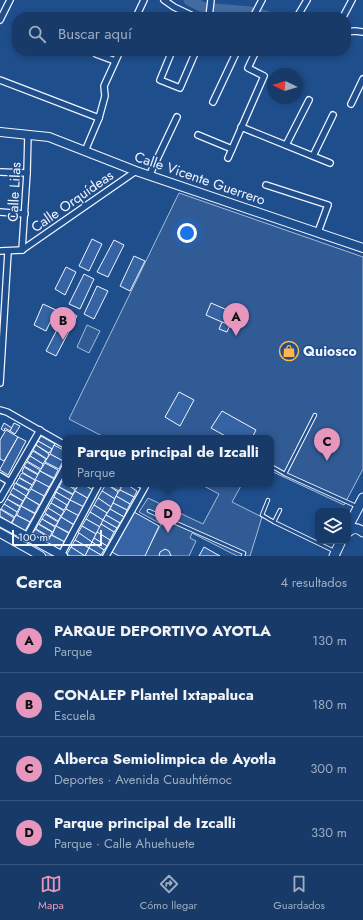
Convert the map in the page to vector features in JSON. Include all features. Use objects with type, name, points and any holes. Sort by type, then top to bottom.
[{"type":"main road","points":[[351,523],[361,508],[363,498]]},
{"type":"main road","points":[[351,529],[355,528],[363,532]]},
{"type":"main road","points":[[335,554],[340,544]]},
{"type":"street","points":[[0,20],[10,0]]},
{"type":"street","points":[[138,12],[144,0]]},
{"type":"street","points":[[164,0],[182,12]]},
{"type":"street","points":[[210,12],[211,0]]},
{"type":"street","points":[[256,12],[262,0]]},
{"type":"street","points":[[301,12],[307,0]]},
{"type":"street","points":[[346,12],[352,0]]},
{"type":"street","points":[[351,31],[363,32]]},
{"type":"street","points":[[101,56],[115,61]]},
{"type":"street","points":[[85,151],[99,118],[105,96],[104,86],[118,56]]},
{"type":"street","points":[[170,56],[160,80],[180,88],[194,56]]},
{"type":"street","points":[[213,102],[235,56]]},
{"type":"street","points":[[228,158],[264,76],[248,68],[254,56]]},
{"type":"street","points":[[351,104],[363,79]]},
{"type":"street","points":[[0,80],[99,118]]},
{"type":"street","points":[[286,145],[308,100]]},
{"type":"street","points":[[313,156],[333,115]]},
{"type":"street","points":[[150,174],[177,117]]},
{"type":"street","points":[[241,127],[330,163]]},
{"type":"street","name":"Calle Vicente Guerrero","points":[[0,132],[49,137],[136,171],[150,174],[363,248]]},
{"type":"street","name":"Calle Lilas","points":[[22,250],[28,134]]},
{"type":"street","points":[[198,135],[232,149]]},
{"type":"street","name":"Calle Orquídeas","points":[[22,250],[136,171]]},
{"type":"street","points":[[0,172],[27,173]]},
{"type":"street","points":[[266,185],[328,205],[318,232]]},
{"type":"street","points":[[0,212],[25,214]]},
{"type":"street","points":[[0,251],[8,252],[22,250]]},
{"type":"street","points":[[0,383],[3,292],[8,252]]},
{"type":"street","points":[[0,410],[7,412],[62,443]]},
{"type":"street","points":[[0,499],[40,430]]},
{"type":"street","points":[[27,536],[62,472]]},
{"type":"street","points":[[0,476],[10,482]]},
{"type":"street","points":[[0,522],[62,555],[97,487]]},
{"type":"street","points":[[106,556],[141,487]]},
{"type":"street","points":[[0,533],[41,556]]},
{"type":"lane","points":[[285,474],[315,415]]},
{"type":"lane","points":[[274,468],[361,508]]},
{"type":"lane","points":[[268,500],[262,515],[335,554]]},
{"type":"lane","points":[[274,522],[280,510]]},
{"type":"lane","points":[[149,511],[244,553],[243,556]]},
{"type":"shaded area","points":[[179,193],[363,257],[363,469],[344,505],[274,472],[274,435],[100,435],[69,419]]},
{"type":"shaded area","points":[[87,325],[100,331],[89,353],[77,347]]},
{"type":"shaded area","points":[[206,487],[240,487],[232,502],[262,517],[250,556],[237,556],[192,533],[190,538],[196,541],[189,556],[144,556],[161,524],[139,512],[148,498],[203,524],[219,494]]},
{"type":"shaded area","points":[[0,525],[57,556],[46,555],[0,530]]},
{"type":"building","points":[[92,239],[102,244],[89,271],[79,266]]},
{"type":"building","points":[[114,240],[124,245],[108,277],[97,272]]},
{"type":"building","points":[[134,256],[145,261],[130,291],[120,286]]},
{"type":"building","points":[[66,267],[76,272],[65,295],[55,289]]},
{"type":"building","points":[[84,274],[94,279],[80,309],[69,304]]},
{"type":"building","points":[[97,286],[108,291],[94,319],[84,314]]},
{"type":"building","points":[[211,303],[239,315],[233,327],[206,315]]},
{"type":"building","points":[[43,304],[56,310],[46,331],[34,325]]},
{"type":"building","points":[[67,310],[77,316],[56,356],[46,351]]},
{"type":"building","points":[[222,322],[230,325],[227,332],[219,329]]},
{"type":"building","name":"Quiosco","points":[[286,347],[290,347],[292,351],[290,355],[286,355],[284,353],[284,349]]},
{"type":"building","points":[[179,392],[194,400],[180,426],[165,417]]},
{"type":"building","points":[[222,411],[256,430],[254,435],[224,435],[211,428]]},
{"type":"building","points":[[4,423],[12,428],[10,431],[5,428],[4,431],[1,429]]},
{"type":"building","points":[[14,423],[20,426],[15,434],[10,431]]},
{"type":"building","points":[[6,430],[18,437],[4,461],[0,459],[0,440]]},
{"type":"building","points":[[41,436],[55,444],[52,449],[38,441]]},
{"type":"building","points":[[18,437],[26,441],[8,475],[0,469]]},
{"type":"building","points":[[38,441],[52,449],[49,453],[36,445]]},
{"type":"building","points":[[36,445],[49,454],[47,459],[33,450]]},
{"type":"building","points":[[54,445],[62,449],[62,460],[50,454]]},
{"type":"building","points":[[33,451],[46,459],[43,464],[30,456]]},
{"type":"building","points":[[50,454],[62,460],[59,469],[45,462]]},
{"type":"building","points":[[30,456],[43,464],[41,469],[27,461]]},
{"type":"building","points":[[27,462],[40,470],[38,474],[24,466]]},
{"type":"building","points":[[45,463],[58,470],[54,478],[40,471]]},
{"type":"building","points":[[24,467],[38,475],[35,480],[22,472]]},
{"type":"building","points":[[40,471],[54,479],[49,487],[35,480]]},
{"type":"building","points":[[22,473],[35,480],[32,485],[19,477]]},
{"type":"building","points":[[19,478],[32,485],[29,490],[16,483]]},
{"type":"building","points":[[36,480],[49,487],[44,496],[31,489]]},
{"type":"building","points":[[62,481],[62,487],[71,487],[75,490],[73,494],[59,487]]},
{"type":"building","points":[[15,483],[29,491],[26,496],[13,488]]},
{"type":"building","points":[[59,487],[73,495],[70,500],[56,492]]},
{"type":"building","points":[[77,487],[88,487],[93,490],[89,499],[75,491]]},
{"type":"building","points":[[88,487],[95,487],[93,490]]},
{"type":"building","points":[[104,487],[110,487],[118,492],[115,499],[102,491]]},
{"type":"building","points":[[112,487],[121,487],[119,491]]},
{"type":"building","points":[[122,487],[131,487],[137,491],[134,497],[120,490]]},
{"type":"building","points":[[13,488],[26,496],[23,501],[10,493]]},
{"type":"building","points":[[31,489],[44,496],[40,505],[26,497]]},
{"type":"building","points":[[120,490],[134,497],[130,504],[116,496]]},
{"type":"building","points":[[75,491],[89,499],[84,507],[70,500]]},
{"type":"building","points":[[102,491],[115,499],[111,507],[98,498]]},
{"type":"building","points":[[56,492],[70,500],[67,505],[54,497]]},
{"type":"building","points":[[10,494],[23,501],[20,506],[7,499]]},
{"type":"building","points":[[116,496],[130,504],[127,510],[113,503]]},
{"type":"building","points":[[26,497],[39,505],[35,513],[21,506]]},
{"type":"building","points":[[54,497],[67,505],[64,510],[51,503]]},
{"type":"building","points":[[98,498],[111,507],[107,513],[94,505]]},
{"type":"building","points":[[7,499],[20,507],[17,512],[4,504]]},
{"type":"building","points":[[70,500],[84,507],[79,516],[66,509]]},
{"type":"building","points":[[51,503],[64,511],[61,516],[48,508]]},
{"type":"building","points":[[113,503],[127,510],[124,517],[110,509]]},
{"type":"building","points":[[4,504],[17,512],[15,517],[1,509]]},
{"type":"building","points":[[94,505],[107,513],[103,520],[90,512]]},
{"type":"building","points":[[21,506],[35,514],[30,522],[17,515]]},
{"type":"building","points":[[48,508],[61,516],[58,521],[45,513]]},
{"type":"building","points":[[0,509],[14,518],[11,523],[0,516]]},
{"type":"building","points":[[66,509],[79,516],[75,525],[61,517]]},
{"type":"building","points":[[110,509],[124,517],[120,523],[106,515]]},
{"type":"building","points":[[90,512],[103,520],[100,527],[86,519]]},
{"type":"building","points":[[134,512],[159,526],[145,556],[119,556],[112,552]]},
{"type":"building","points":[[45,514],[58,522],[55,526],[42,519]]},
{"type":"building","points":[[16,515],[30,522],[25,531],[12,523]]},
{"type":"building","points":[[106,515],[120,523],[117,528],[103,520]]},
{"type":"building","points":[[61,517],[74,525],[70,533],[56,526]]},
{"type":"building","points":[[42,519],[55,527],[53,532],[39,524]]},
{"type":"building","points":[[86,519],[100,527],[96,534],[82,526]]},
{"type":"building","points":[[103,520],[117,528],[114,532],[101,524]]},
{"type":"building","points":[[38,524],[52,532],[50,537],[36,529]]},
{"type":"building","points":[[101,524],[114,532],[110,540],[97,532]]},
{"type":"building","points":[[56,526],[70,534],[65,542],[52,535]]},
{"type":"building","points":[[82,526],[96,534],[92,542],[78,533]]},
{"type":"building","points":[[35,529],[49,538],[46,543],[32,535]]},
{"type":"building","points":[[97,532],[110,540],[107,546],[94,538]]},
{"type":"building","points":[[79,533],[92,542],[89,548],[75,540]]},
{"type":"building","points":[[51,535],[65,542],[60,551],[47,543]]},
{"type":"building","points":[[94,538],[107,546],[104,550],[92,542]]},
{"type":"building","points":[[75,540],[89,548],[85,556],[71,547]]},
{"type":"building","points":[[92,542],[104,550],[101,555],[89,548]]},
{"type":"building","points":[[71,547],[85,556],[70,556],[67,554]]},
{"type":"building","points":[[204,547],[220,556],[199,556]]},
{"type":"building","points":[[89,548],[101,555],[101,556],[85,556]]},
{"type":"building","points":[[165,549],[169,551],[171,556],[159,556],[160,552]]},
{"type":"waterway","points":[[189,0],[204,8]]},
{"type":"waterway","points":[[215,9],[250,12]]},
{"type":"place","name":"PARQUE DEPORTIVO AYOTLA","points":[[236,336]]},
{"type":"place","name":"CONALEP Plantel Ixtapaluca","points":[[63,340]]},
{"type":"place","name":"Quiosco","points":[[289,351]]},
{"type":"place","name":"Alberca Semiolimpica de Ayotla","points":[[327,461]]},
{"type":"place","name":"Parque principal de Izcalli","points":[[168,533]]}]
